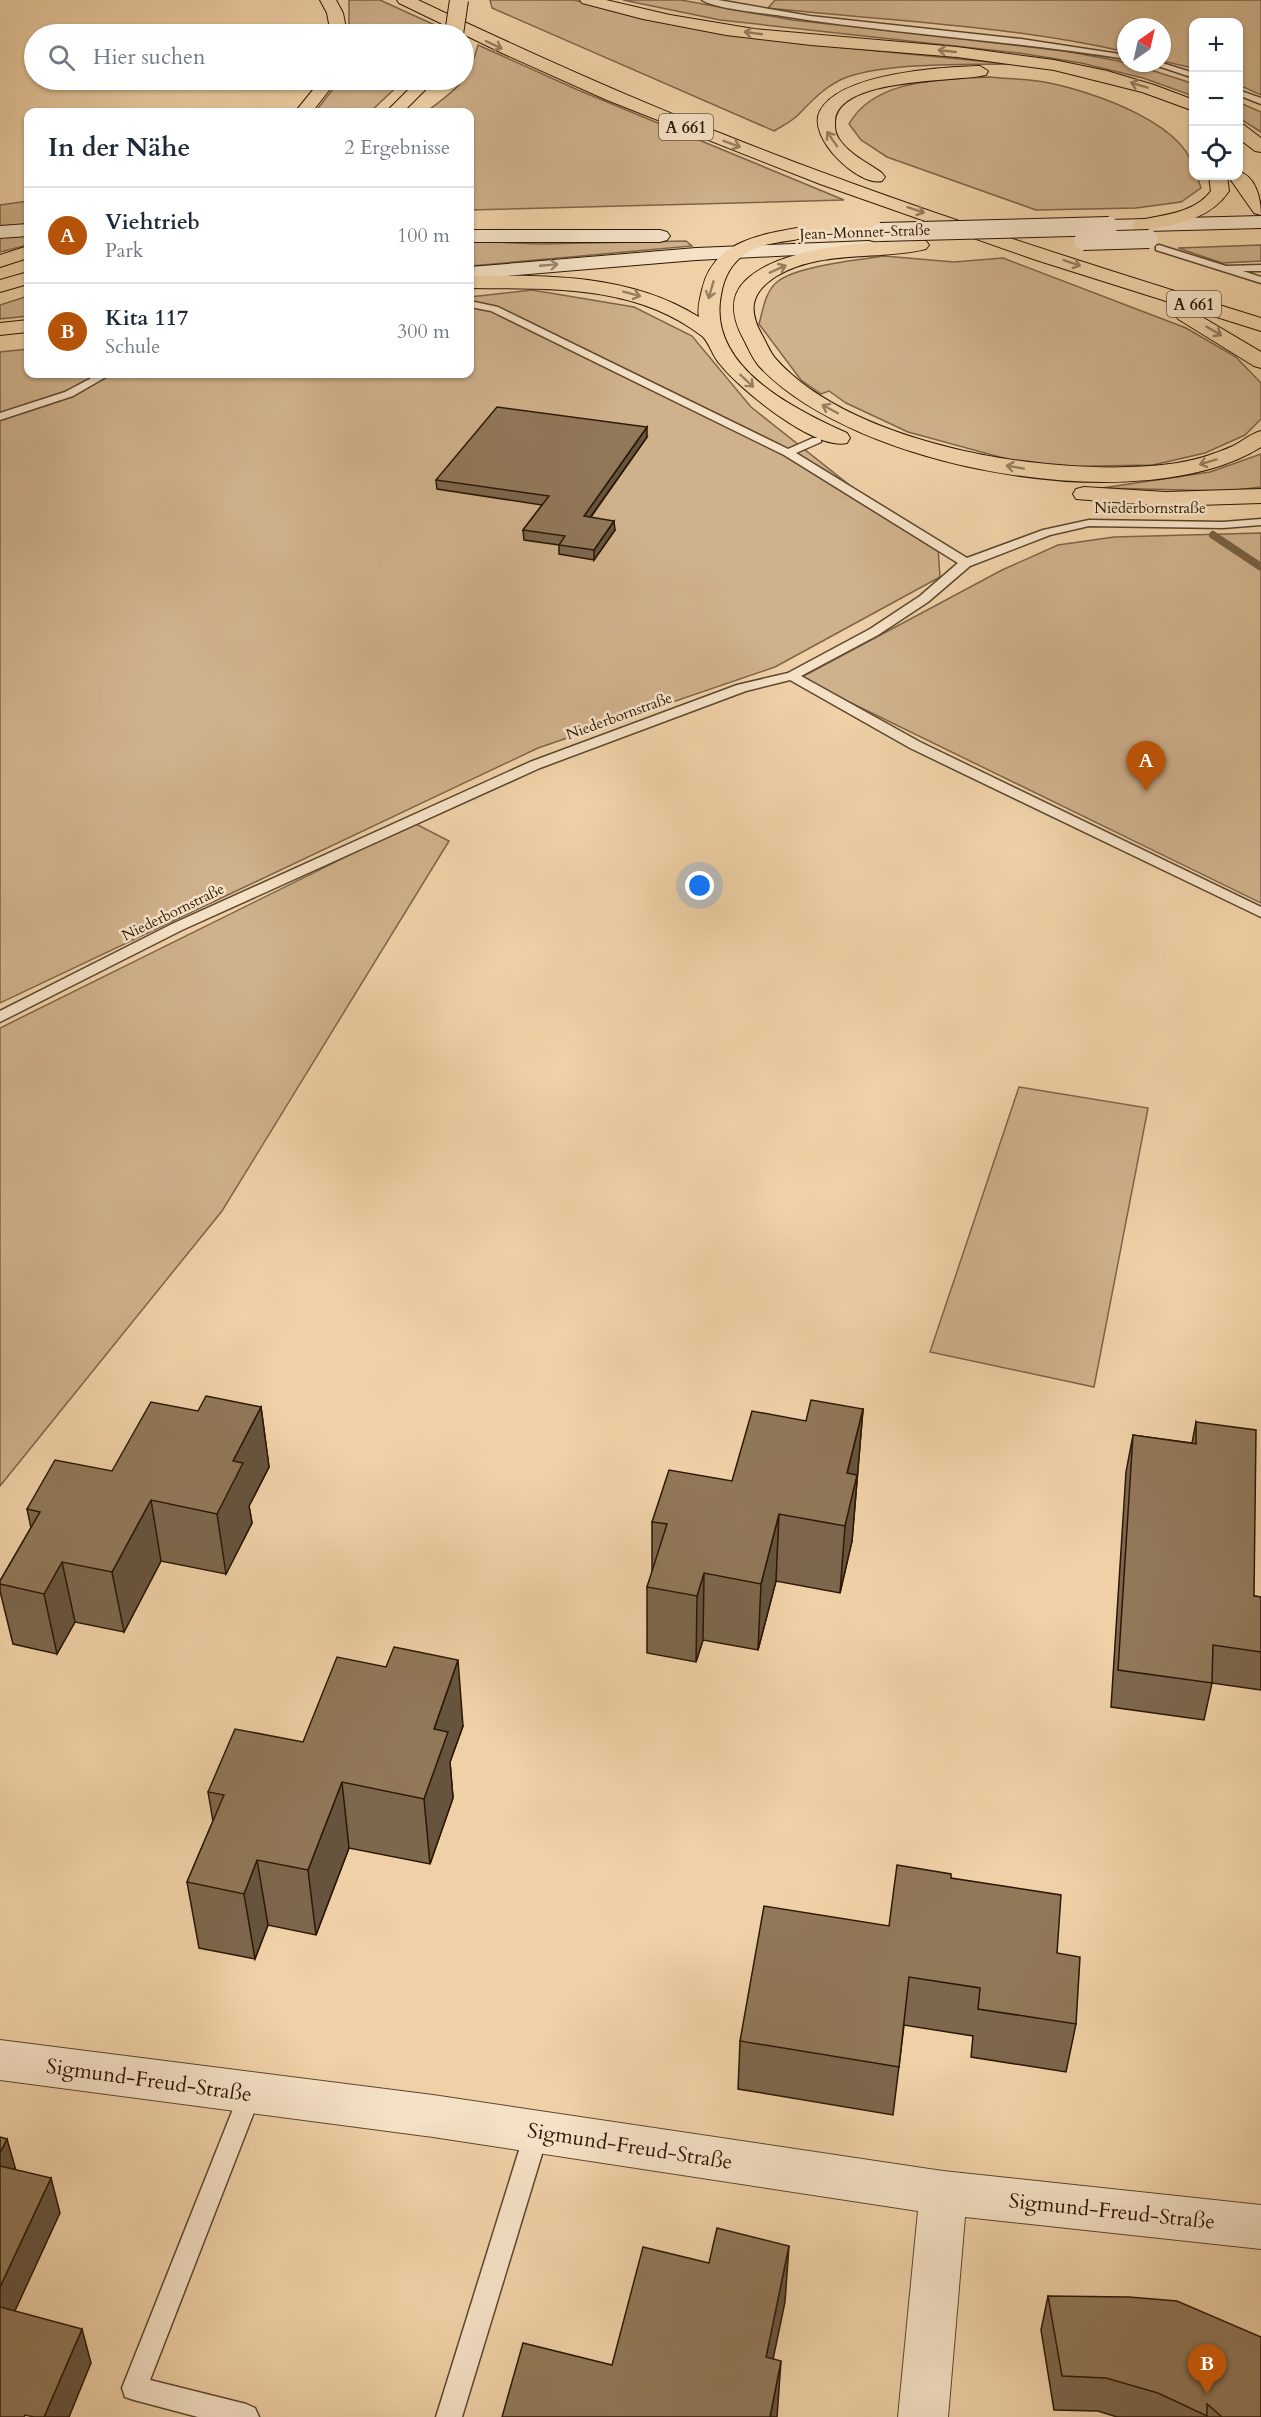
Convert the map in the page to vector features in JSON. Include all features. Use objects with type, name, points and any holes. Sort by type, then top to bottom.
[{"type":"main road","points":[[328,0],[337,24]]},
{"type":"main road","name":"A 661","points":[[405,0],[454,24]]},
{"type":"main road","points":[[444,0],[476,15]]},
{"type":"main road","points":[[455,24],[459,0]]},
{"type":"main road","points":[[588,0],[647,15],[733,30],[1043,63],[1129,82],[1189,104]]},
{"type":"main road","name":"A 661","points":[[474,34],[538,65],[686,127],[840,184],[1126,282],[1261,325]]},
{"type":"main road","points":[[876,177],[840,150],[826,132],[825,122],[830,109],[846,96],[891,80],[955,72],[1033,75],[1118,93],[1171,116]]},
{"type":"main road","points":[[306,108],[320,90]]},
{"type":"main road","points":[[398,108],[417,90]]},
{"type":"main road","points":[[1243,132],[1261,147]]},
{"type":"main road","points":[[822,157],[897,184]]},
{"type":"main road","points":[[1150,237],[1208,205],[1220,191],[1219,180]]},
{"type":"main road","points":[[1240,180],[1261,209]]},
{"type":"main road","points":[[972,211],[1113,258]]},
{"type":"main road","name":"Jean-Monnet-Straße","points":[[474,236],[689,236],[1109,226],[1150,237],[1261,222]]},
{"type":"main road","points":[[0,232],[24,230]]},
{"type":"main road","points":[[797,234],[748,243],[734,252],[717,274],[710,290],[706,310],[712,334],[733,368],[774,403],[829,434],[905,462],[991,481],[1075,494],[1166,500],[1261,496]]},
{"type":"main road","name":"Jean-Monnet-Straße","points":[[474,273],[734,252],[1150,237],[1261,236]]},
{"type":"main road","points":[[919,245],[815,258],[780,267],[763,276],[746,293],[743,305],[749,334],[763,358],[801,392],[821,405],[872,429],[944,452],[1015,468],[1089,475],[1154,473],[1205,463],[1233,454],[1261,438]]},
{"type":"main road","points":[[0,261],[24,253]]},
{"type":"main road","points":[[0,286],[24,279]]},
{"type":"main road","points":[[474,282],[534,280],[604,287],[654,300],[674,309],[712,334]]},
{"type":"main road","points":[[1126,282],[1227,339],[1261,362]]},
{"type":"main road","points":[[0,328],[24,326]]},
{"type":"main road","name":"Sigmund-Freud-Straße","points":[[0,2060],[250,2094],[433,2115],[943,2193],[1261,2227]]},
{"type":"main road","points":[[923,2417],[943,2193]]},
{"type":"lane","points":[[707,0],[756,10],[1023,41],[1117,56]]},
{"type":"lane","points":[[756,10],[764,0]]},
{"type":"lane","points":[[1171,68],[1189,74]]},
{"type":"lane","points":[[1243,94],[1261,101]]},
{"type":"lane","points":[[1150,237],[1226,270],[1261,280]]},
{"type":"lane","points":[[1226,270],[1261,268]]},
{"type":"lane","points":[[474,305],[494,309],[788,453],[966,563]]},
{"type":"lane","points":[[0,417],[69,394],[99,378]]},
{"type":"lane","points":[[788,453],[817,440]]},
{"type":"lane","name":"Niederbornstraße","points":[[0,1017],[177,927],[535,765],[742,688],[792,676],[874,632],[924,599],[966,563],[1047,532],[1089,523],[1223,525],[1261,522]]},
{"type":"lane","points":[[792,676],[900,738],[1261,913]]},
{"type":"lane","points":[[246,2417],[134,2388],[250,2094]]},
{"type":"lane","points":[[448,2417],[537,2131]]},
{"type":"shaded area","points":[[349,0],[380,0],[433,24],[349,24]]},
{"type":"shaded area","points":[[490,0],[574,0],[661,22],[797,43],[1010,64],[899,67],[857,74],[828,87],[789,122],[774,131],[492,8]]},
{"type":"shaded area","points":[[623,0],[681,0],[792,20],[1049,48],[1117,61],[1117,72],[1081,63],[1019,53],[720,20]]},
{"type":"shaded area","points":[[775,0],[1261,0],[1261,95],[1243,87],[1243,18],[1189,18],[1189,67],[1171,63],[1171,18],[1117,18],[1117,50],[993,30],[768,8]]},
{"type":"shaded area","points":[[478,45],[578,90],[844,200],[474,210],[474,108],[431,108],[453,90],[474,90],[474,58]]},
{"type":"shaded area","points":[[1118,72],[1157,72],[1189,82],[1189,95],[1143,78]]},
{"type":"shaded area","points":[[989,77],[1049,83],[1113,102],[1159,126],[1177,141],[1189,158],[1189,180],[1198,180],[1201,188],[1181,202],[1136,208],[1036,210],[887,157],[861,140],[849,124],[861,109],[875,98],[892,90],[911,84]]},
{"type":"shaded area","points":[[332,90],[393,90],[374,108],[318,108]]},
{"type":"shaded area","points":[[1243,104],[1261,112],[1261,132],[1243,121]]},
{"type":"shaded area","points":[[24,202],[24,246],[0,252],[0,205]]},
{"type":"shaded area","points":[[474,241],[539,244],[686,241],[692,246],[474,266]]},
{"type":"shaded area","points":[[1261,245],[1261,261],[1222,263],[1178,248]]},
{"type":"shaded area","points":[[884,256],[954,262],[1003,258],[1186,328],[1236,357],[1261,383],[1261,419],[1245,435],[1205,453],[1153,465],[1036,467],[908,432],[846,403],[829,391],[821,394],[801,380],[759,324],[770,291],[786,276],[828,264]]},
{"type":"shaded area","points":[[532,290],[634,307],[692,336],[751,407],[881,510],[938,548],[940,577],[775,667],[538,748],[0,1003],[0,352],[24,349],[24,378],[474,378],[474,297]]},
{"type":"shaded area","points":[[24,297],[24,316],[0,319],[0,305]]},
{"type":"shaded area","points":[[1261,454],[1261,487],[1227,491],[1102,488],[1210,472]]},
{"type":"shaded area","points":[[1261,533],[1261,903],[800,678],[1002,570],[1058,545],[1114,537]]},
{"type":"shaded area","points":[[414,823],[449,841],[222,1211],[0,1486],[0,1028]]},
{"type":"shaded area","points":[[1019,1087],[1148,1108],[1094,1387],[930,1352]]},
{"type":"building","points":[[497,407],[647,427],[584,516],[614,521],[594,550],[559,545],[565,536],[523,530],[549,496],[436,480]]},
{"type":"building","points":[[206,1396],[261,1407],[233,1461],[243,1463],[217,1514],[151,1500],[112,1572],[62,1562],[44,1594],[0,1584],[40,1512],[27,1509],[55,1460],[112,1471],[151,1402],[198,1411]]},
{"type":"building","points":[[811,1400],[863,1409],[847,1473],[857,1475],[845,1526],[779,1514],[761,1584],[704,1573],[697,1596],[647,1587],[667,1524],[652,1522],[669,1470],[732,1481],[752,1411],[806,1421]]},
{"type":"building","points":[[1196,1422],[1256,1430],[1254,1596],[1261,1597],[1261,1652],[1213,1645],[1212,1683],[1118,1670],[1133,1435],[1196,1444]]},
{"type":"building","points":[[394,1647],[458,1660],[434,1729],[448,1732],[424,1799],[342,1782],[308,1870],[257,1860],[244,1894],[187,1882],[224,1795],[208,1792],[235,1729],[303,1742],[337,1657],[386,1667]]},
{"type":"building","points":[[897,1865],[951,1874],[951,1878],[1061,1895],[1057,1953],[1080,1957],[1076,2024],[978,2009],[980,1988],[909,1977],[899,2067],[740,2041],[764,1906],[889,1926]]},
{"type":"building","points":[[0,2137],[7,2139],[0,2153]]},
{"type":"building","points":[[0,2166],[51,2178],[0,2287]]},
{"type":"building","points":[[717,2228],[789,2246],[766,2357],[781,2361],[770,2417],[502,2417],[523,2343],[612,2365],[643,2247],[709,2263]]},
{"type":"building","points":[[1048,2296],[1129,2297],[1177,2301],[1261,2337],[1261,2417],[1222,2417],[1207,2404],[1207,2416],[1158,2393],[1106,2378],[1062,2376]]},
{"type":"building","points":[[0,2307],[82,2329],[44,2417],[25,2415],[24,2417],[0,2417]]},
{"type":"waterway","points":[[1213,535],[1261,567]]},
{"type":"place","name":"Viehtrieb","points":[[1146,791]]},
{"type":"place","name":"Kita 117","points":[[1207,2394]]}]
